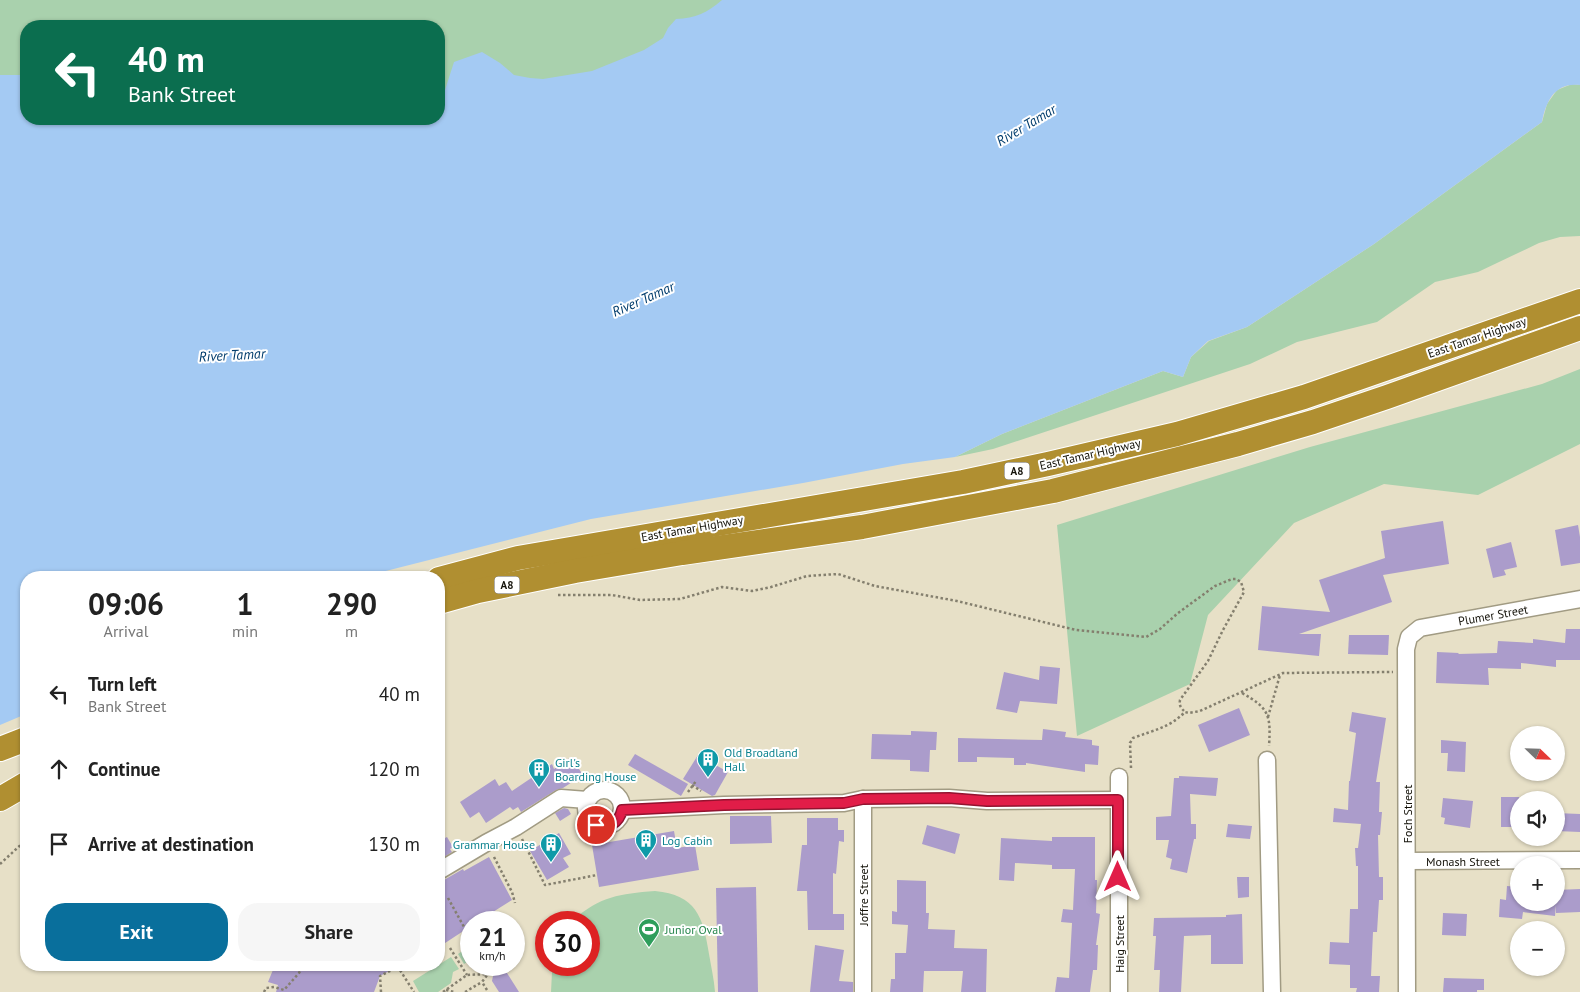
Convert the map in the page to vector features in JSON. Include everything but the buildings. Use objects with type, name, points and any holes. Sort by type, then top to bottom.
[{"type":"highway","name":"East Tamar Highway","points":[[445,577],[518,558],[963,482],[1176,434],[1304,397],[1580,302]]},
{"type":"highway","name":"East Tamar Highway","points":[[445,600],[478,591],[575,571],[682,553],[862,527],[1053,491],[1238,444],[1313,422],[1580,328]]},
{"type":"highway","points":[[0,749],[20,741]]},
{"type":"highway","points":[[0,799],[20,787]]},
{"type":"street","name":"Plumer Street","points":[[1408,637],[1420,628],[1580,599]]},
{"type":"street","name":"Foch Street","points":[[1407,992],[1406,649],[1408,637]]},
{"type":"street","points":[[1267,760],[1272,992]]},
{"type":"street","name":"Haig Street","points":[[1119,992],[1118,800],[1125,777]]},
{"type":"street","points":[[600,790],[611,791],[620,798],[622,810],[618,820],[608,826],[591,822],[585,806],[587,800],[600,790]]},
{"type":"street","points":[[445,867],[486,842],[516,827],[561,798],[587,800]]},
{"type":"street","points":[[622,810],[844,803],[863,799],[949,798],[987,801],[1118,800]]},
{"type":"street","name":"Joffre Street","points":[[863,799],[863,992]]},
{"type":"street","name":"Monash Street","points":[[1407,861],[1580,860]]},
{"type":"path","points":[[553,595],[612,595],[640,600],[680,598],[722,586],[752,591],[807,576],[838,574],[875,586],[957,601],[1076,630],[1146,637],[1160,629],[1178,613],[1215,586],[1225,581],[1236,579],[1241,582],[1244,592],[1208,661],[1180,700],[1180,708],[1186,712],[1200,711],[1280,675],[1292,672],[1407,672]]},
{"type":"path","points":[[1268,719],[1280,675]]},
{"type":"path","points":[[1242,693],[1260,704],[1267,713],[1270,733],[1267,760]]},
{"type":"path","points":[[1125,777],[1130,743],[1133,738],[1169,725],[1186,712]]},
{"type":"path","points":[[516,827],[545,884],[597,875]]},
{"type":"path","points":[[486,842],[512,892],[515,903]]},
{"type":"path","points":[[0,864],[20,846]]},
{"type":"path","points":[[448,898],[460,920]]},
{"type":"path","points":[[450,948],[460,964]]},
{"type":"path","points":[[264,992],[266,988],[274,987],[284,990],[300,971]]},
{"type":"path","points":[[381,992],[380,976],[390,971]]},
{"type":"path","points":[[401,971],[414,992]]},
{"type":"path","points":[[445,991],[466,976]]},
{"type":"path","points":[[465,992],[482,982],[486,976]]},
{"type":"path","points":[[482,982],[487,990]]},
{"type":"path","points":[[445,991],[454,992]]},
{"type":"green space","points":[[0,0],[811,0],[445,121],[445,20],[20,20],[20,125],[433,125],[0,268]]},
{"type":"green space","points":[[1572,84],[1580,85],[1580,236],[1560,237],[1539,243],[1478,272],[1435,282],[1377,322],[1297,342],[1250,364],[993,449],[955,457],[1002,434],[1163,371],[1183,377],[1191,357],[1209,341],[1247,327],[1374,244],[1542,122],[1547,104],[1557,90]]},
{"type":"green space","points":[[1580,369],[1580,444],[1478,495],[1384,484],[1294,523],[1208,615],[1190,684],[1077,736],[1057,525],[1310,447],[1542,384]]},
{"type":"green space","name":"Junior Oval","points":[[655,891],[669,893],[680,897],[695,910],[700,918],[707,941],[715,992],[551,992],[552,976],[600,976],[600,911],[585,911],[602,901],[631,893]]},
{"type":"green space","points":[[451,957],[459,969],[453,972],[451,983],[438,992],[419,992],[413,981],[429,971],[445,971],[445,961]]},
{"type":"water","name":"River Tamar","points":[[722,0],[1580,0],[1580,85],[1571,85],[1558,90],[1549,100],[1542,122],[1374,244],[1247,327],[1208,341],[1191,357],[1183,377],[1163,371],[1002,434],[955,457],[903,464],[591,519],[386,571],[20,571],[20,717],[0,725],[0,75],[20,75],[20,125],[445,125],[445,90],[454,62],[482,52],[500,63],[514,75],[530,78],[543,79],[592,71],[644,50],[663,38],[668,28],[676,19],[701,14]]},
{"type":"place","name":"Old Broadland Hall","points":[[708,778]]},
{"type":"place","name":"Girl's Boarding House","points":[[539,788]]},
{"type":"place","name":"Log Cabin","points":[[646,859]]},
{"type":"place","name":"Grammar House","points":[[551,863]]},
{"type":"place","name":"Junior Oval","points":[[649,948]]},
{"type":"route","points":[[596,825],[608,826],[613,824],[621,816],[622,810],[680,806],[844,803],[880,798],[949,798],[987,801],[1118,800],[1118,877]]}]
